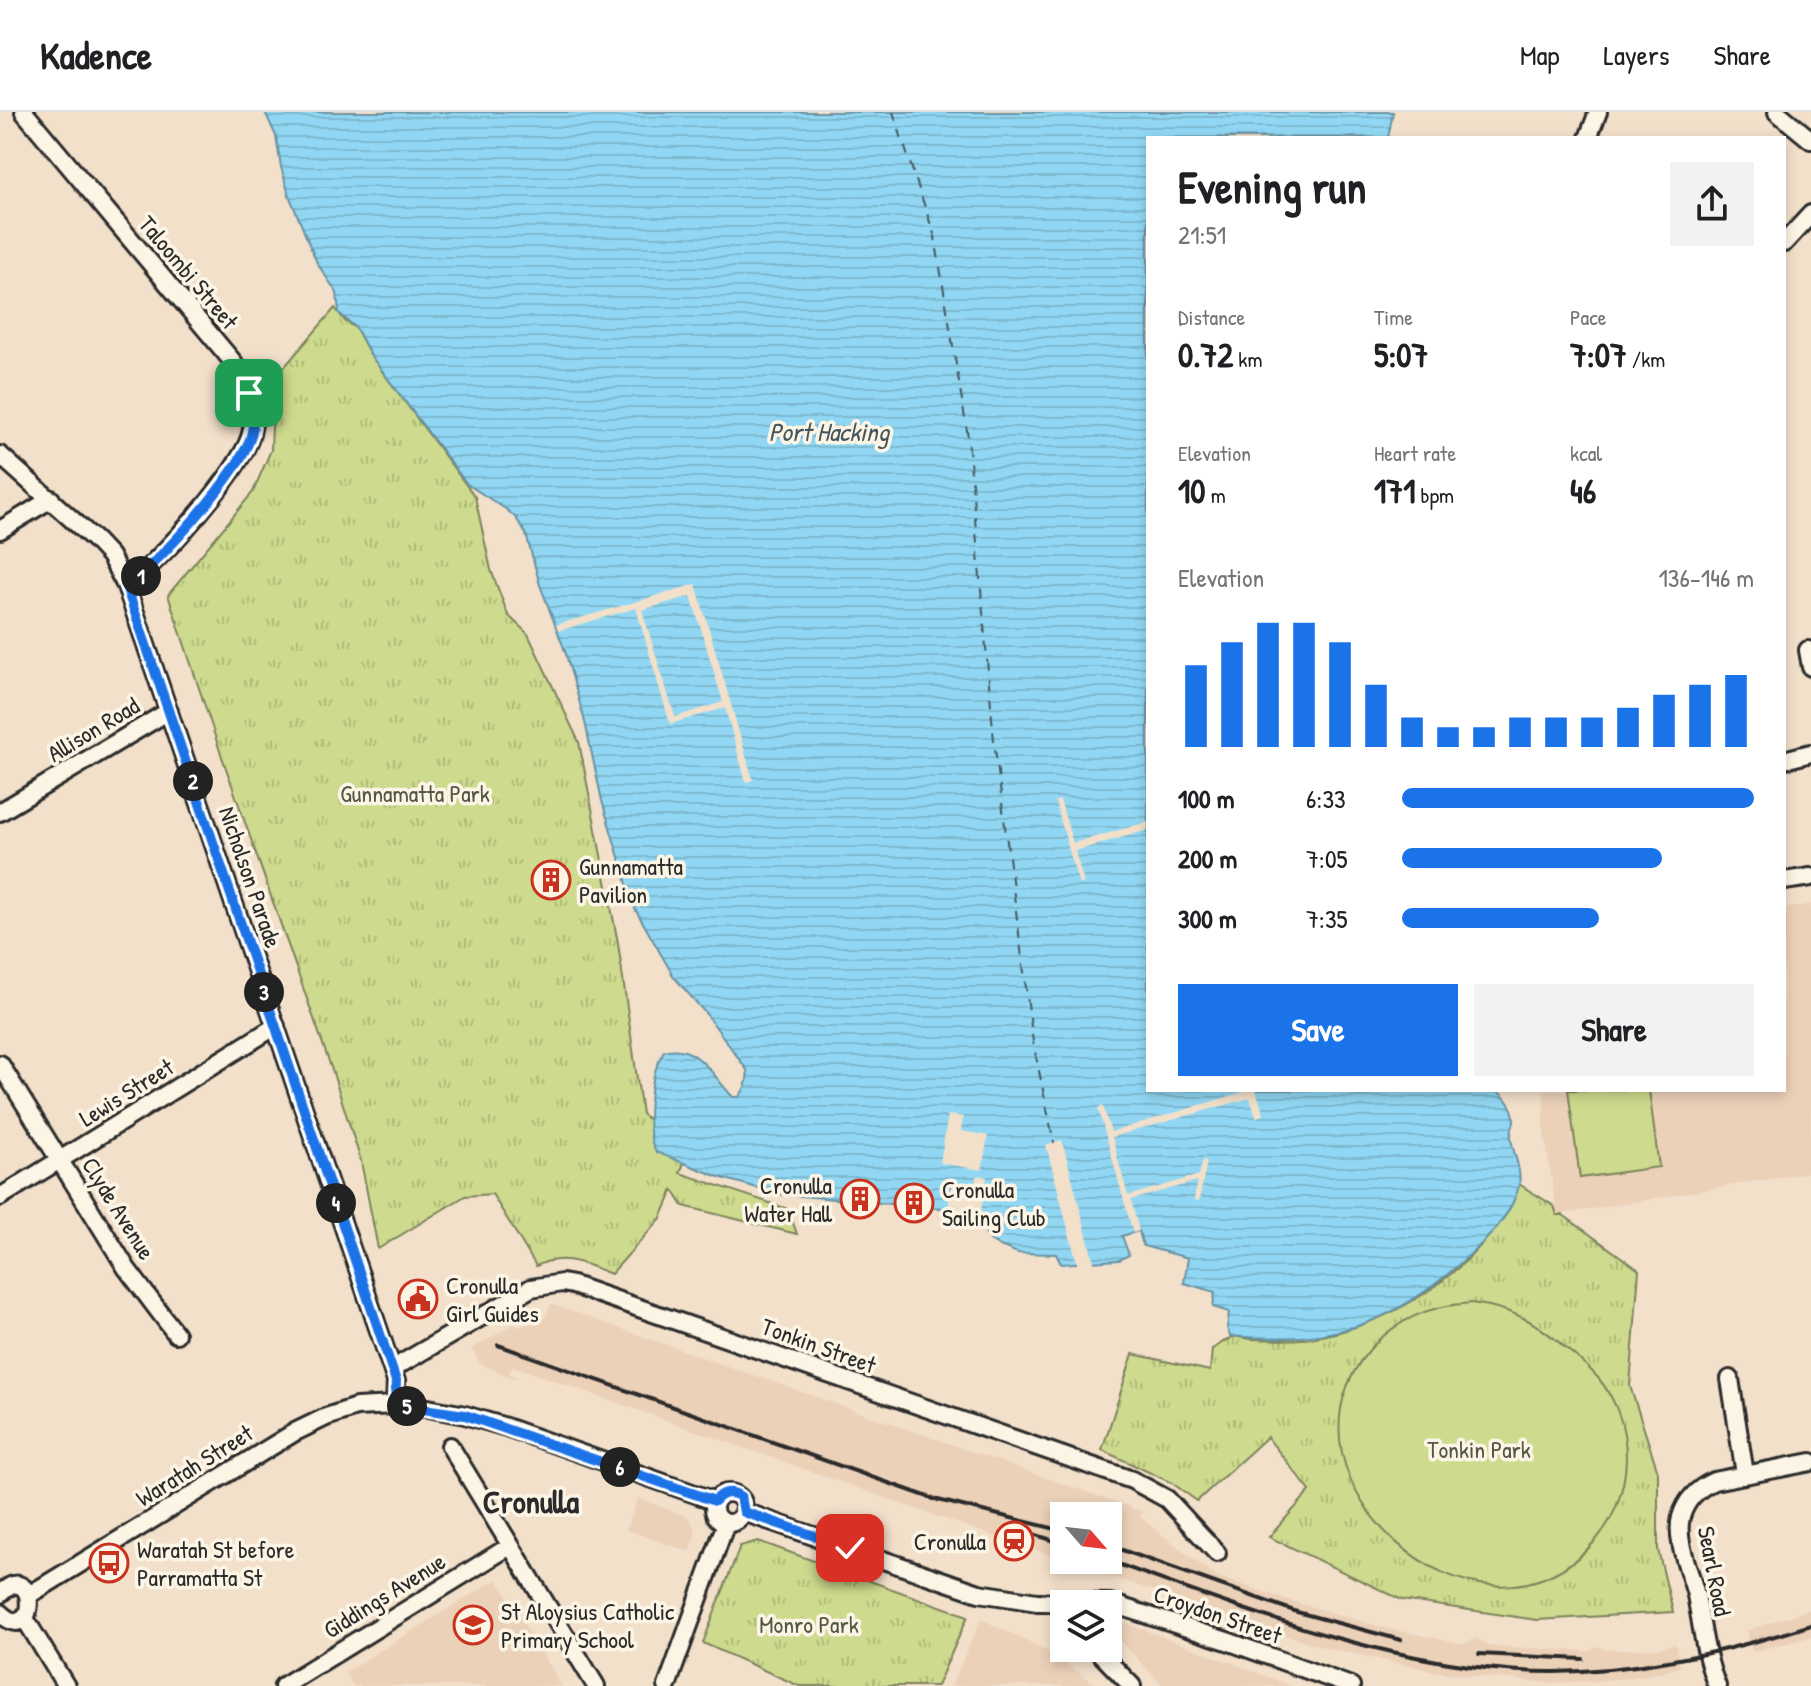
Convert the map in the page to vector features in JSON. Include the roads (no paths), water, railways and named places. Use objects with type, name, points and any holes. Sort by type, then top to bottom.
[{"type":"street","name":"Taloombi Street","points":[[24,112],[234,363],[252,402],[252,433],[233,472],[151,566],[126,586]]},
{"type":"street","points":[[1589,136],[1598,112]]},
{"type":"street","points":[[1777,112],[1811,140]]},
{"type":"street","points":[[1786,241],[1811,214]]},
{"type":"street","name":"Nicholson Parade","points":[[0,455],[110,556],[126,586],[396,1381],[395,1405]]},
{"type":"street","points":[[0,530],[51,499]]},
{"type":"street","name":"Allison Road","points":[[0,812],[169,711]]},
{"type":"street","points":[[1786,759],[1811,753]]},
{"type":"street","points":[[1786,881],[1811,877]]},
{"type":"street","name":"Lewis Street","points":[[0,1197],[276,1026]]},
{"type":"street","name":"Clyde Avenue","points":[[0,1064],[127,1269],[176,1334]]},
{"type":"street","name":"Tonkin Street","points":[[392,1369],[531,1288],[562,1283],[573,1285],[1132,1480],[1167,1499],[1217,1553]]},
{"type":"street","points":[[1730,1379],[1745,1474]]},
{"type":"street","name":"Waratah Street","points":[[29,1595],[295,1432],[356,1407],[395,1405],[465,1415],[715,1501]]},
{"type":"street","points":[[450,1446],[596,1686]]},
{"type":"street","name":"Searl Road","points":[[1718,1686],[1708,1658],[1680,1538],[1680,1525],[1690,1499],[1704,1486],[1745,1474],[1811,1462]]},
{"type":"street","points":[[732,1492],[741,1497],[744,1512],[735,1522],[726,1523],[716,1514],[715,1501],[722,1494],[732,1492]]},
{"type":"street","name":"Croydon Street","points":[[744,1512],[979,1593],[1050,1602]]},
{"type":"street","points":[[667,1686],[726,1523]]},
{"type":"street","name":"Giddings Avenue","points":[[283,1686],[510,1546]]},
{"type":"street","points":[[0,1613],[13,1620],[24,1617],[31,1605],[29,1595],[16,1586],[2,1587]]},
{"type":"street","name":"Croydon Street","points":[[1122,1607],[1351,1686]]},
{"type":"street","points":[[24,1617],[66,1686]]},
{"type":"street","points":[[1109,1662],[1132,1686]]},
{"type":"street","points":[[1718,1686],[1732,1686]]},
{"type":"water","name":"Port Hacking","points":[[265,112],[1393,112],[1388,136],[1146,136],[1146,1092],[1498,1092],[1512,1111],[1511,1138],[1520,1180],[1511,1207],[1490,1235],[1438,1282],[1412,1300],[1357,1326],[1298,1337],[1230,1336],[1227,1328],[1229,1312],[1213,1307],[1215,1292],[1184,1283],[1188,1258],[1143,1246],[1139,1231],[1122,1236],[1129,1255],[1119,1260],[1061,1264],[1056,1254],[1018,1253],[1000,1246],[990,1240],[976,1218],[959,1210],[778,1194],[719,1177],[656,1152],[650,1129],[650,1101],[655,1072],[664,1051],[676,1050],[696,1056],[733,1097],[739,1097],[743,1090],[747,1070],[707,1015],[674,977],[634,907],[602,801],[585,722],[565,651],[540,585],[526,534],[507,510],[467,484],[371,356],[356,328],[339,313],[337,293],[317,263],[289,195],[276,136]]},
{"type":"railway","points":[[498,1345],[934,1499],[1050,1528]]},
{"type":"railway","points":[[1030,1533],[1050,1539]]},
{"type":"railway","points":[[1122,1550],[1297,1612],[1401,1640]]},
{"type":"railway","points":[[1122,1565],[1327,1635],[1441,1662],[1497,1669],[1587,1671],[1652,1664],[1748,1644],[1811,1625]]},
{"type":"railway","points":[[1479,1654],[1583,1659]]},
{"type":"place","name":"Gunnamatta Pavilion","points":[[551,880]]},
{"type":"place","name":"Cronulla Water Hall","points":[[860,1199]]},
{"type":"place","name":"Cronulla Sailing Club","points":[[914,1203]]},
{"type":"place","name":"Cronulla Girl Guides","points":[[418,1299]]},
{"type":"place","name":"Cronulla","points":[[1014,1541]]},
{"type":"place","name":"Waratah St before Parramatta St","points":[[109,1563]]},
{"type":"place","name":"St Aloysius Catholic Primary School","points":[[473,1625]]},
{"type":"district","name":"Cronulla","points":[[531,1501]]},
{"type":"park label","name":"Gunnamatta Park","points":[[415,793]]},
{"type":"park label","name":"Tonkin Park","points":[[1479,1449]]},
{"type":"park label","name":"Monro Park","points":[[809,1624]]}]
